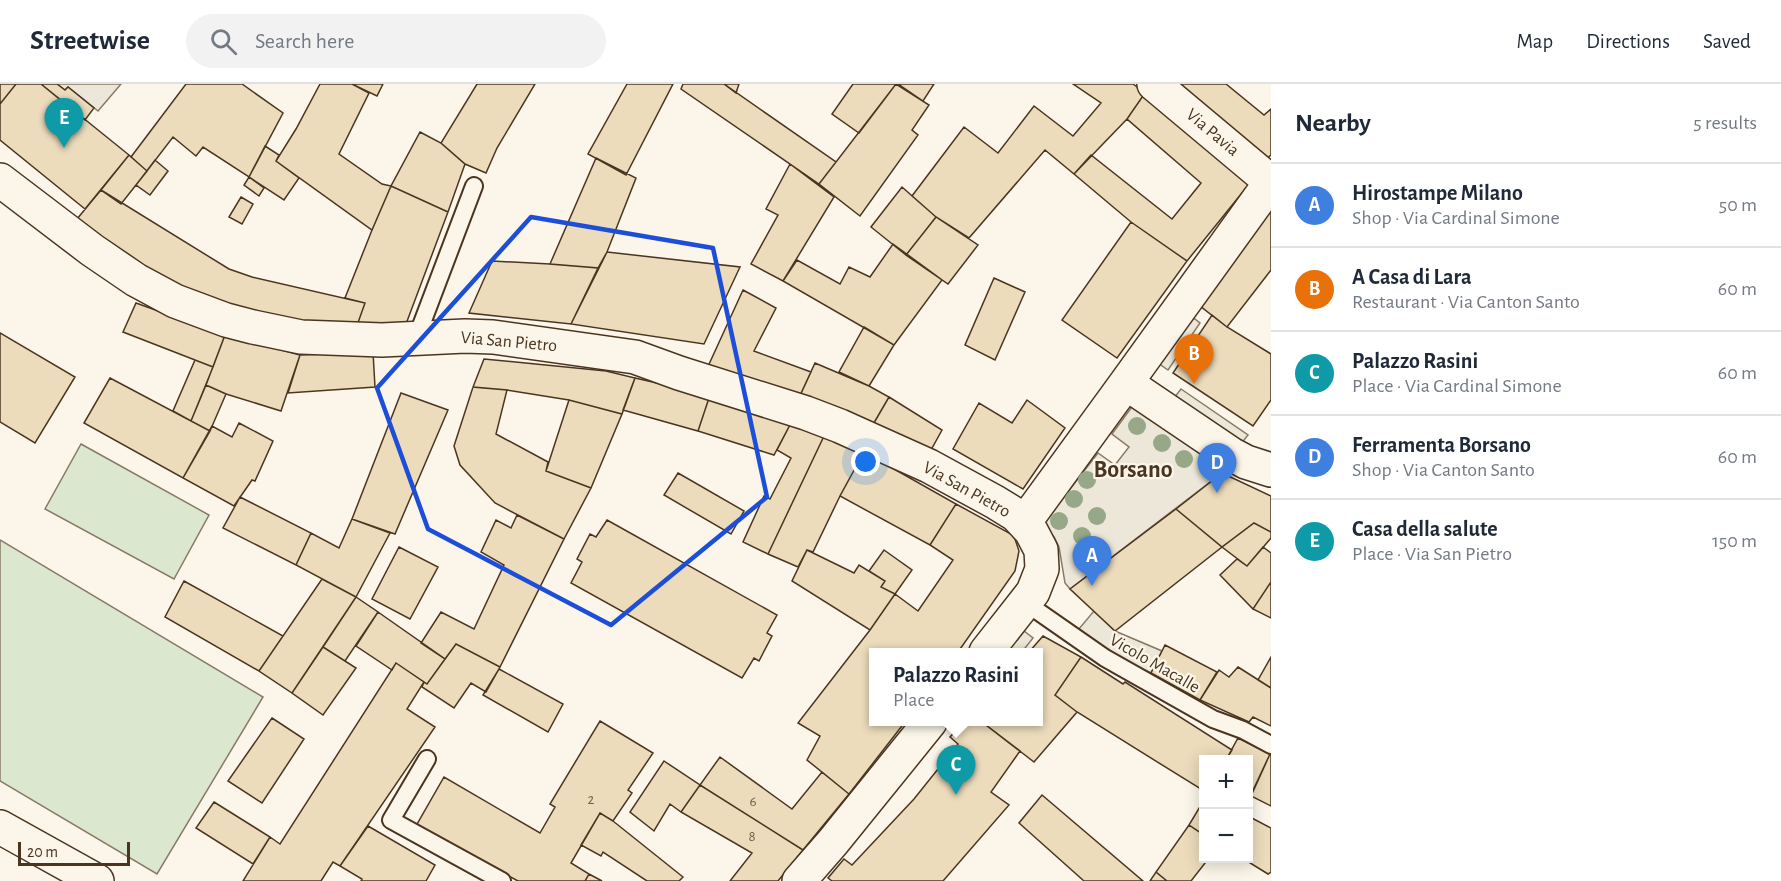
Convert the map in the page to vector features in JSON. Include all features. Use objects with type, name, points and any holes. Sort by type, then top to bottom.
[{"type":"street","name":"Via Pavia","points":[[1154,84],[1271,182]]},
{"type":"street","name":"Via San Pietro","points":[[0,180],[112,265],[175,301],[198,310],[253,327],[301,337],[371,340],[493,336],[635,357],[840,426],[929,466],[1007,509],[1024,523]]},
{"type":"street","points":[[989,648],[1026,603],[1038,582],[1042,562],[1039,544],[1024,523],[1271,182]]},
{"type":"street","points":[[1126,383],[1231,454],[1246,462],[1271,470]]},
{"type":"street","points":[[799,881],[927,726]]},
{"type":"street","points":[[0,827],[97,881]]},
{"type":"lane","points":[[416,339],[474,186]]},
{"type":"lane","name":"Vicolo Macalle","points":[[1026,603],[1105,658],[1213,719],[1243,730],[1271,745]]},
{"type":"lane","points":[[427,759],[391,820],[502,881]]},
{"type":"highlighted area","points":[[531,217],[713,248],[767,497],[611,625],[428,529],[377,388]]},
{"type":"green space","points":[[81,444],[209,515],[174,579],[45,509]]},
{"type":"green space","points":[[0,540],[263,697],[157,874],[0,781]]},
{"type":"shaded area","points":[[57,84],[121,84],[98,111],[68,87],[65,90]]},
{"type":"shaded area","points":[[1191,316],[1200,323],[1168,370],[1158,363]]},
{"type":"shaded area","points":[[1181,389],[1248,435],[1241,444],[1174,398]]},
{"type":"shaded area","points":[[1134,404],[1225,466],[1222,473],[1070,589],[1065,583],[1059,547],[1054,537],[1042,525],[1098,453],[1115,465],[1129,447],[1112,434]]},
{"type":"shaded area","points":[[1094,611],[1115,631],[1162,651],[1151,673],[1115,656],[1078,630]]},
{"type":"shaded area","points":[[1024,631],[1033,638],[1025,648],[1009,648]]},
{"type":"building","points":[[0,84],[16,84],[0,104]]},
{"type":"building","points":[[16,84],[41,84],[129,155],[85,209],[0,140],[0,104]]},
{"type":"building","points":[[41,84],[57,84],[65,90],[68,87],[94,108],[85,120]]},
{"type":"building","points":[[186,84],[242,84],[283,113],[249,177],[203,147],[196,156],[173,137],[147,171],[131,157]]},
{"type":"building","points":[[320,84],[352,84],[369,93],[339,154],[382,184],[391,186],[372,230],[276,161]]},
{"type":"building","points":[[352,84],[383,84],[377,96]]},
{"type":"building","points":[[477,84],[535,84],[497,148],[486,173],[465,164],[441,143]]},
{"type":"building","points":[[627,84],[673,84],[626,175],[588,154]]},
{"type":"building","points":[[683,84],[724,84],[836,162],[819,184],[681,89]]},
{"type":"building","points":[[724,84],[739,84],[736,93]]},
{"type":"building","points":[[853,84],[896,84],[859,133],[832,114]]},
{"type":"building","points":[[896,84],[929,105],[912,130],[918,135],[860,216],[819,184]]},
{"type":"building","points":[[898,84],[934,84],[923,101]]},
{"type":"building","points":[[1073,84],[1133,84],[1145,93],[1127,119],[1074,174],[1045,150],[969,238],[936,217],[912,196],[964,127],[998,153],[1034,106],[1073,136],[1101,103]]},
{"type":"building","points":[[1171,84],[1226,84],[1264,115],[1271,109],[1271,155],[1263,161]]},
{"type":"building","points":[[1145,93],[1250,183],[1187,261],[1131,222],[1074,174],[1091,155],[1172,219],[1201,183],[1127,119]]},
{"type":"building","points":[[420,132],[441,143],[465,164],[448,212],[391,186]]},
{"type":"building","points":[[265,146],[279,155],[276,161],[299,178],[284,200],[249,177]]},
{"type":"building","points":[[129,155],[147,171],[121,204],[101,190]]},
{"type":"building","points":[[596,158],[636,178],[607,252],[598,268],[550,264]]},
{"type":"building","points":[[155,160],[168,171],[150,195],[136,185]]},
{"type":"building","points":[[790,164],[834,197],[783,281],[751,264],[778,215],[766,209]]},
{"type":"building","points":[[249,177],[264,188],[259,196],[244,185]]},
{"type":"building","points":[[391,186],[448,212],[403,332],[355,331],[365,303],[345,298]]},
{"type":"building","points":[[902,187],[936,217],[906,255],[871,227]]},
{"type":"building","points":[[101,190],[229,269],[252,277],[365,303],[355,331],[239,314],[186,293],[97,238],[77,219]]},
{"type":"building","points":[[241,197],[253,204],[242,224],[229,217]]},
{"type":"building","points":[[1271,206],[1271,270],[1227,327],[1195,302]]},
{"type":"building","points":[[936,217],[978,245],[948,284],[906,255]]},
{"type":"building","points":[[1131,222],[1187,261],[1117,358],[1062,320]]},
{"type":"building","points":[[893,244],[942,280],[894,345],[783,281],[797,260],[840,284],[849,267],[870,277]]},
{"type":"building","points":[[607,252],[740,267],[704,344],[571,324]]},
{"type":"building","points":[[492,261],[598,268],[571,324],[469,313]]},
{"type":"building","points":[[994,278],[1025,292],[995,360],[965,345]]},
{"type":"building","points":[[743,290],[776,308],[754,351],[811,372],[797,402],[705,373]]},
{"type":"building","points":[[136,303],[225,335],[213,367],[123,332]]},
{"type":"building","points":[[1212,315],[1271,354],[1271,400],[1253,426],[1173,373]]},
{"type":"building","points":[[864,327],[894,345],[869,386],[839,372]]},
{"type":"building","points":[[0,333],[75,377],[35,443],[0,422]]},
{"type":"building","points":[[225,335],[300,355],[281,411],[226,394],[206,385]]},
{"type":"building","points":[[373,352],[375,387],[288,393],[300,355]]},
{"type":"building","points":[[484,359],[606,371],[635,378],[622,414],[569,400],[473,387]]},
{"type":"building","points":[[195,360],[213,367],[191,421],[173,411]]},
{"type":"building","points":[[815,363],[889,397],[871,428],[797,402]]},
{"type":"building","points":[[110,378],[210,431],[183,478],[84,423]]},
{"type":"building","points":[[635,378],[710,395],[698,431],[623,410]]},
{"type":"building","points":[[206,385],[226,394],[210,431],[191,421]]},
{"type":"building","points":[[473,387],[507,390],[496,434],[548,462],[546,471],[591,488],[564,539],[495,503],[460,465],[454,446]]},
{"type":"building","points":[[401,393],[448,410],[395,534],[352,519]]},
{"type":"building","points":[[710,395],[792,421],[774,455],[698,431]]},
{"type":"building","points":[[889,397],[942,430],[926,459],[871,428]]},
{"type":"building","points":[[569,400],[622,414],[591,488],[546,471]]},
{"type":"building","points":[[1027,400],[1065,428],[1023,489],[953,449],[979,403],[1012,423]]},
{"type":"building","points":[[792,421],[825,434],[768,554],[743,542],[764,496],[770,499],[791,458],[777,450]]},
{"type":"building","points":[[239,423],[273,441],[255,481],[252,480],[234,506],[183,478],[212,426],[232,437]]},
{"type":"building","points":[[825,434],[864,452],[813,552],[807,550],[798,567],[768,554]]},
{"type":"building","points":[[864,452],[956,504],[930,545],[840,496]]},
{"type":"building","points":[[678,473],[744,511],[731,534],[664,495]]},
{"type":"building","points":[[1222,473],[1271,496],[1271,532],[1254,523],[1222,547],[1176,509]]},
{"type":"building","points":[[240,497],[311,533],[296,565],[223,528]]},
{"type":"building","points":[[956,504],[1011,534],[1019,551],[1015,571],[961,648],[869,648],[869,726],[902,726],[849,794],[807,760],[820,736],[798,723],[895,594],[918,611],[953,560],[930,545]]},
{"type":"building","points":[[1176,509],[1222,547],[1115,631],[1070,589]]},
{"type":"building","points":[[517,515],[564,539],[500,667],[456,644],[445,659],[421,643],[441,612],[474,629],[504,565],[481,552],[496,520],[511,528]]},
{"type":"building","points":[[352,519],[390,533],[356,597],[296,565],[311,533],[339,548]]},
{"type":"building","points":[[607,520],[777,615],[767,633],[772,636],[759,661],[754,658],[742,678],[571,583],[582,562],[577,559],[590,534],[596,537]]},
{"type":"building","points":[[1254,523],[1271,532],[1271,538],[1247,566],[1222,547]]},
{"type":"building","points":[[399,547],[438,567],[410,619],[372,599]]},
{"type":"building","points":[[1263,547],[1271,553],[1271,582],[1253,609],[1220,575],[1237,559],[1247,566]]},
{"type":"building","points":[[807,550],[854,573],[859,565],[885,581],[881,587],[895,594],[870,630],[792,581]]},
{"type":"building","points":[[884,550],[912,570],[895,594],[881,587],[885,581],[869,571]]},
{"type":"building","points":[[322,579],[356,597],[292,693],[259,671]]},
{"type":"building","points":[[184,581],[283,636],[259,671],[165,617]]},
{"type":"building","points":[[1271,582],[1271,618],[1253,609]]},
{"type":"building","points":[[356,597],[378,612],[345,661],[323,647]]},
{"type":"building","points":[[378,612],[445,659],[427,684],[396,663],[392,670],[356,646]]},
{"type":"building","points":[[1043,636],[1081,657],[1055,695],[1077,712],[1034,762],[987,726],[1043,726],[1043,648],[1032,648]]},
{"type":"building","points":[[456,644],[500,667],[486,692],[471,683],[454,708],[422,687],[424,682],[427,684]]},
{"type":"building","points":[[1165,645],[1217,672],[1200,700],[1151,673]]},
{"type":"building","points":[[323,647],[356,668],[323,715],[292,693]]},
{"type":"building","points":[[1081,657],[1232,750],[1229,755],[1199,755],[1199,788],[1077,712],[1055,695]]},
{"type":"building","points":[[1271,657],[1271,688],[1258,680]]},
{"type":"building","points":[[396,663],[424,682],[407,709],[435,727],[340,866],[333,862],[321,881],[243,881],[270,837],[280,844]]},
{"type":"building","points":[[1238,667],[1271,688],[1271,726],[1253,717],[1249,722],[1200,700],[1219,670],[1229,677]]},
{"type":"building","points":[[499,669],[563,704],[548,732],[483,695]]},
{"type":"building","points":[[272,718],[304,739],[262,803],[228,781]]},
{"type":"building","points":[[600,721],[653,753],[628,790],[632,793],[613,821],[600,813],[571,863],[589,874],[585,881],[518,881],[416,826],[444,777],[540,833],[555,807],[550,804]]},
{"type":"building","points":[[960,726],[987,726],[1020,751],[991,792],[1009,805],[943,881],[832,881],[828,878],[844,859],[852,865],[914,799],[958,744],[950,737]]},
{"type":"building","points":[[1238,738],[1270,754],[1253,790],[1253,755],[1229,755]]},
{"type":"building","points":[[1271,754],[1271,806],[1253,797],[1253,792]]},
{"type":"building","points":[[720,757],[792,809],[822,772],[849,794],[803,850],[700,785]]},
{"type":"building","points":[[664,761],[700,785],[681,812],[670,804],[654,831],[630,812]]},
{"type":"building","points":[[700,785],[803,850],[778,881],[730,881],[752,853],[681,812]]},
{"type":"building","points":[[1042,795],[1143,881],[1084,881],[1019,823]]},
{"type":"building","points":[[214,802],[270,837],[253,864],[196,828]]},
{"type":"building","points":[[1199,808],[1199,832],[1189,825]]},
{"type":"building","points":[[600,813],[683,877],[679,881],[647,881],[603,852],[601,856],[581,845]]},
{"type":"building","points":[[1253,819],[1271,828],[1271,872],[1268,874],[1250,863],[1253,863]]},
{"type":"building","points":[[1189,825],[1199,832],[1199,863],[1205,863],[1191,881],[1167,881],[1156,872]]},
{"type":"building","points":[[368,826],[435,865],[426,881],[361,881],[362,879],[340,866]]},
{"type":"building","points":[[1156,872],[1167,881],[1150,881]]},
{"type":"building","points":[[589,874],[602,881],[585,881]]},
{"type":"place","name":"Casa della salute","points":[[64,148]]},
{"type":"place","name":"A Casa di Lara","points":[[1194,384]]},
{"type":"place","name":"Ferramenta Borsano","points":[[1217,493]]},
{"type":"place","name":"Hirostampe Milano","points":[[1092,586]]},
{"type":"place","name":"Palazzo Rasini","points":[[956,795]]},
{"type":"district","name":"Borsano","points":[[1133,469]]}]
